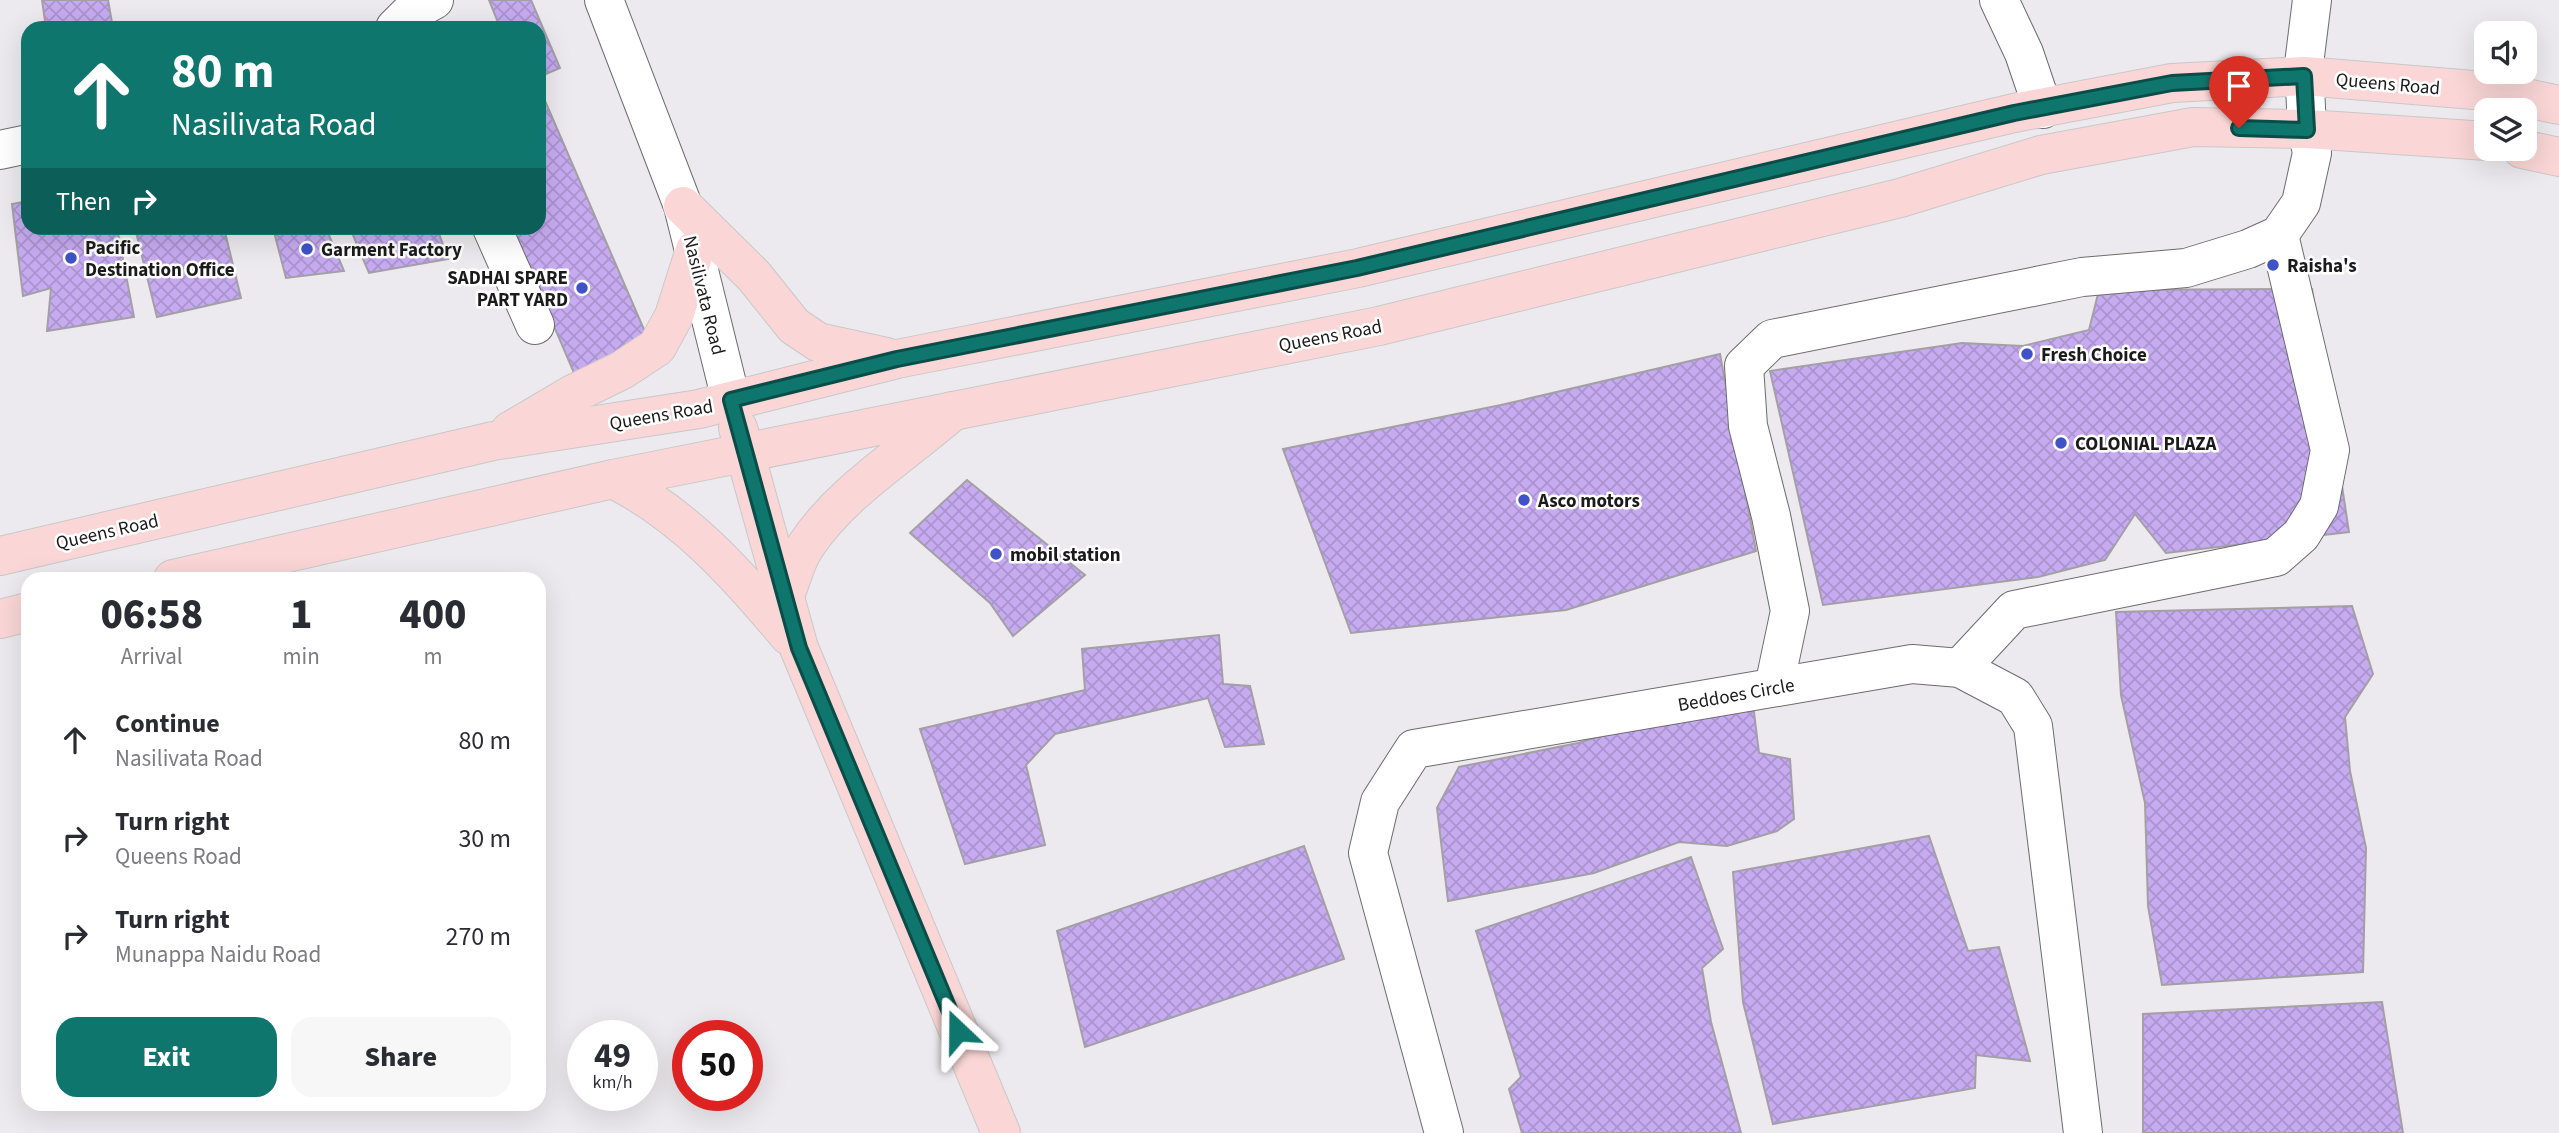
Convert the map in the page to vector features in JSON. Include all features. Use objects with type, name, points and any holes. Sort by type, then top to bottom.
[{"type":"main road","name":"Queens Road","points":[[0,556],[493,441],[699,409],[897,359],[1357,268],[2014,113],[2172,83],[2304,76],[2498,92],[2559,105]]},
{"type":"main road","name":"Queens Road","points":[[204,572],[613,479],[1379,326],[1900,198],[2041,155],[2193,127],[2307,130],[2474,140]]},
{"type":"main road","points":[[2537,152],[2559,157]]},
{"type":"main road","points":[[683,206],[754,276],[794,326],[818,342],[897,359]]},
{"type":"main road","points":[[493,441],[573,394],[622,370],[657,347],[674,316],[695,250]]},
{"type":"main road","name":"Nasilivata Road","points":[[731,400],[799,648]]},
{"type":"main road","points":[[784,598],[803,549],[823,524],[857,488],[916,444],[956,409]]},
{"type":"main road","points":[[613,479],[638,492],[675,518],[704,543],[748,587],[799,648],[1001,1133]]},
{"type":"main road","points":[[0,619],[21,614]]},
{"type":"street","points":[[402,21],[410,13],[434,0]]},
{"type":"street","name":"Nasilivata Road","points":[[604,0],[683,206],[731,400]]},
{"type":"street","points":[[1999,0],[2024,53],[2043,109]]},
{"type":"street","points":[[1774,687],[1790,611],[1771,516],[1748,426],[1744,366],[1772,339],[2082,277],[2186,268],[2249,249],[2278,235],[2301,202],[2312,152],[2307,130],[2304,76],[2312,0]]},
{"type":"street","points":[[0,150],[21,146]]},
{"type":"street","points":[[495,235],[535,325]]},
{"type":"street","points":[[1960,668],[2014,610],[2276,557],[2301,535],[2319,506],[2330,450],[2278,235]]},
{"type":"street","name":"Beddoes Circle","points":[[1444,1133],[1368,853],[1380,802],[1414,749],[1912,664],[1960,668],[2015,698],[2033,726],[2083,1133]]},
{"type":"building","points":[[42,0],[108,0],[112,21],[45,21]]},
{"type":"building","points":[[489,0],[531,0],[540,21],[497,21]]},
{"type":"building","points":[[546,35],[560,68],[546,74]]},
{"type":"building","name":"SADHAI SPARE PART YARD","points":[[546,103],[652,348],[577,380],[515,235],[546,235]]},
{"type":"building","name":"Pacific Destination Office","points":[[21,202],[21,235],[118,235],[134,317],[47,331],[51,288],[23,296],[12,204]]},
{"type":"building","points":[[137,235],[226,235],[241,298],[157,317]]},
{"type":"building","name":"Garment Factory","points":[[275,235],[329,235],[344,271],[286,278]]},
{"type":"building","points":[[353,235],[439,235],[448,259],[369,273]]},
{"type":"building","name":"COLONIAL PLAZA","points":[[2312,289],[2349,532],[2166,553],[2135,514],[2105,560],[2038,577],[1823,605],[1770,371],[1962,343],[2023,346],[2089,330],[2099,290]]},
{"type":"building","name":"Asco motors","points":[[1720,354],[1756,551],[1566,610],[1351,633],[1283,449],[1501,405]]},
{"type":"building","name":"mobil station","points":[[967,480],[1085,575],[1013,636],[990,603],[910,533]]},
{"type":"building","points":[[2352,606],[2373,674],[2345,717],[2350,771],[2366,848],[2363,972],[2162,985],[2148,906],[2145,803],[2121,695],[2116,612]]},
{"type":"building","points":[[1219,635],[1223,684],[1250,686],[1264,744],[1225,747],[1208,698],[1055,734],[1026,765],[1045,845],[965,864],[920,729],[1085,690],[1082,649]]},
{"type":"building","points":[[1753,704],[1759,753],[1790,759],[1794,819],[1777,831],[1727,846],[1679,842],[1594,873],[1448,901],[1437,808],[1459,767],[1578,743],[1647,722]]},
{"type":"building","points":[[1929,836],[1968,951],[1999,947],[2030,1061],[1976,1055],[1975,1088],[1773,1124],[1743,1002],[1733,872]]},
{"type":"building","points":[[1304,846],[1344,959],[1085,1047],[1057,931]]},
{"type":"building","points":[[1691,857],[1723,949],[1702,968],[1711,1022],[1741,1133],[1522,1133],[1509,1089],[1521,1077],[1476,931]]},
{"type":"building","points":[[2382,1002],[2403,1133],[2143,1133],[2143,1014]]},
{"type":"place","name":"Garment Factory","points":[[307,249]]},
{"type":"place","name":"Pacific Destination Office","points":[[71,258]]},
{"type":"place","name":"Raisha's","points":[[2273,265]]},
{"type":"place","name":"SADHAI SPARE PART YARD","points":[[582,288]]},
{"type":"place","name":"Fresh Choice","points":[[2027,354]]},
{"type":"place","name":"COLONIAL PLAZA","points":[[2061,443]]},
{"type":"place","name":"Asco motors","points":[[1524,500]]},
{"type":"place","name":"mobil station","points":[[996,554]]},
{"type":"route","points":[[958,1031],[799,648],[731,400],[897,359],[1357,268],[2014,113],[2172,83],[2304,76],[2307,130],[2239,128]]}]
